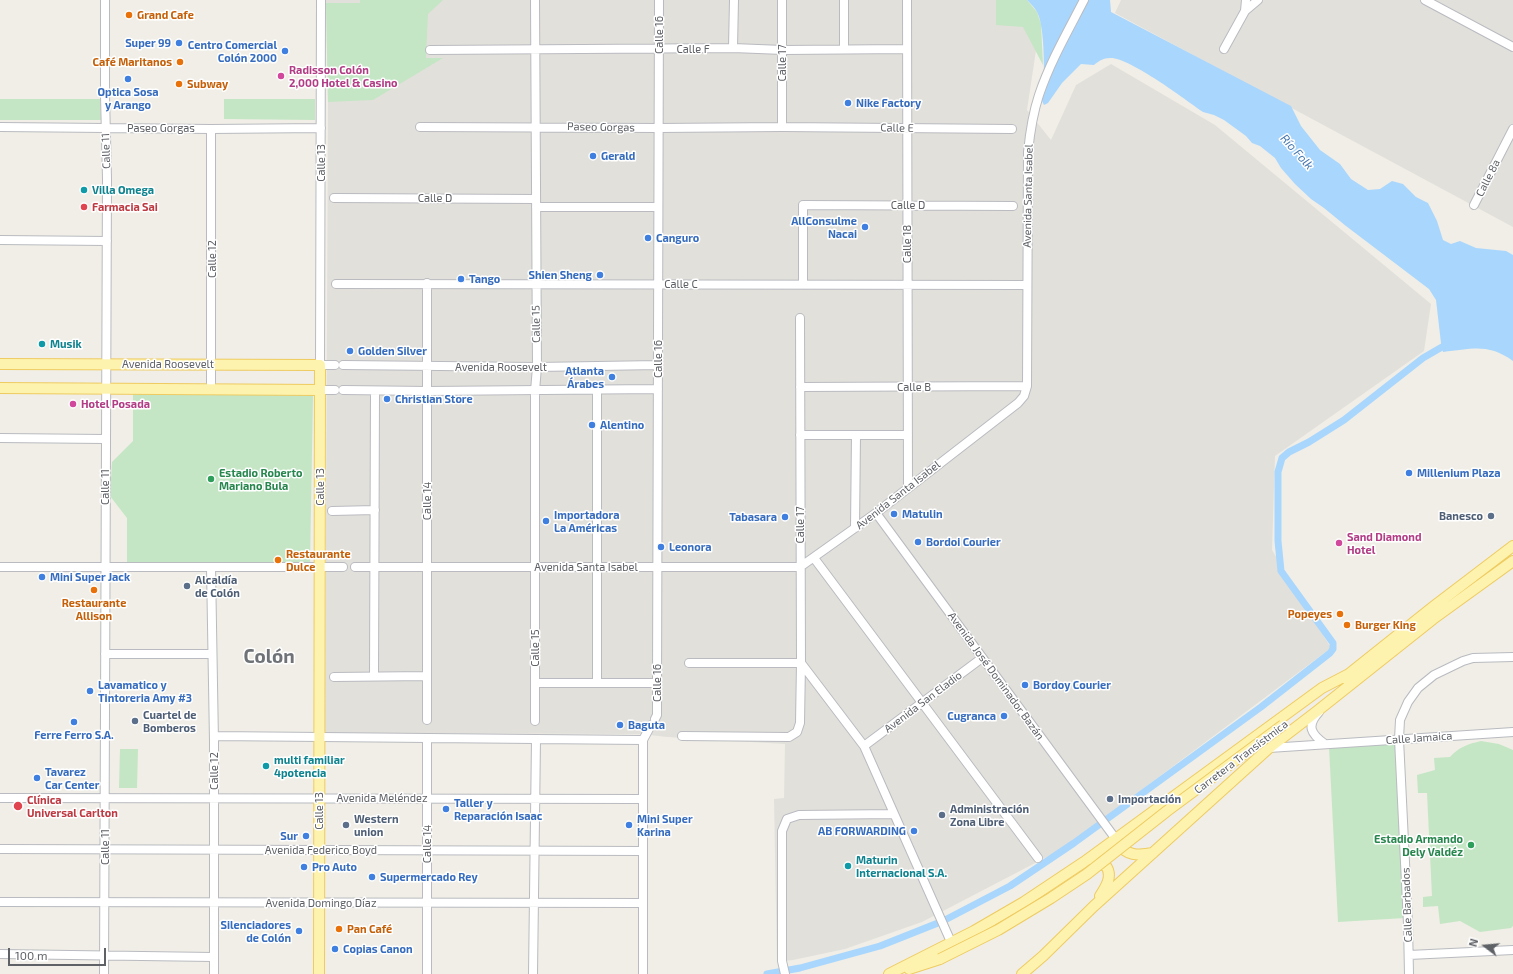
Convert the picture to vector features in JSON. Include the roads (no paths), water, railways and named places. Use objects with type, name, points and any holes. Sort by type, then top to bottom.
[{"type":"main road","name":"Avenida Roosevelt","points":[[0,364],[320,365]]},
{"type":"main road","name":"Calle 13","points":[[319,974],[320,365]]},
{"type":"main road","points":[[0,388],[320,390]]},
{"type":"main road","name":"Carretera Transístmica","points":[[890,974],[915,968],[940,959],[998,930],[1081,878],[1167,811],[1283,725],[1513,546]]},
{"type":"main road","name":"Carretera Transístmica","points":[[1022,974],[1043,956],[1094,906],[1269,748],[1326,705],[1433,619],[1513,561]]},
{"type":"main road","points":[[890,974],[1002,916],[1084,862],[1322,688],[1349,674]]},
{"type":"main road","points":[[1115,838],[1121,848],[1133,855],[1153,853]]},
{"type":"main road","points":[[1084,862],[1101,863],[1109,870],[1109,878],[1106,887],[1094,906]]},
{"type":"main road","points":[[1034,974],[1036,966],[1043,956]]},
{"type":"street","name":"Calle 11","points":[[104,974],[107,241],[105,0]]},
{"type":"street","name":"Calle 13","points":[[320,365],[328,284],[328,198],[321,128],[321,0]]},
{"type":"street","name":"Calle 15","points":[[535,0],[535,721]]},
{"type":"street","name":"Calle 16","points":[[643,974],[643,740],[656,715],[657,683],[659,0]]},
{"type":"street","points":[[733,48],[734,0]]},
{"type":"street","name":"Calle 17","points":[[782,0],[782,127]]},
{"type":"street","points":[[844,0],[844,48]]},
{"type":"street","name":"Calle 18","points":[[907,0],[908,488]]},
{"type":"street","name":"Avenida Santa Isabel","points":[[355,567],[800,567],[876,513],[1018,403],[1024,396],[1027,386],[1028,152],[1032,120],[1049,71],[1084,0]]},
{"type":"street","points":[[1245,11],[1246,0]]},
{"type":"street","points":[[1224,49],[1245,11],[1258,0]]},
{"type":"street","points":[[1425,0],[1513,47]]},
{"type":"street","name":"Calle F","points":[[430,50],[733,48],[782,50],[907,48]]},
{"type":"street","name":"Paseo Gorgas","points":[[0,127],[105,129],[321,128]]},
{"type":"street","name":"Paseo Gorgas","points":[[420,127],[782,127]]},
{"type":"street","name":"Calle E","points":[[782,127],[1012,129]]},
{"type":"street","name":"Calle 12","points":[[211,129],[212,389]]},
{"type":"street","name":"Calle 8a","points":[[1474,205],[1513,129]]},
{"type":"street","name":"Calle D","points":[[328,198],[658,206]]},
{"type":"street","name":"Calle D","points":[[803,284],[803,205],[1013,206]]},
{"type":"street","points":[[0,240],[107,241]]},
{"type":"street","name":"Calle 14","points":[[427,283],[427,720]]},
{"type":"street","name":"Calle C","points":[[328,284],[536,283],[1027,285]]},
{"type":"street","name":"Calle 17","points":[[682,736],[789,737],[797,732],[800,723],[800,318]]},
{"type":"street","name":"Avenida Roosevelt","points":[[320,365],[428,367],[658,365]]},
{"type":"street","name":"Calle B","points":[[800,388],[1027,386]]},
{"type":"street","points":[[320,390],[427,391],[658,389]]},
{"type":"street","points":[[597,390],[597,683]]},
{"type":"street","points":[[374,676],[375,391]]},
{"type":"street","points":[[800,435],[908,435]]},
{"type":"street","points":[[855,528],[856,435]]},
{"type":"street","points":[[0,438],[105,439]]},
{"type":"street","points":[[332,511],[375,510]]},
{"type":"street","name":"Avenida José Dominador Bazán","points":[[876,513],[1115,838]]},
{"type":"street","points":[[814,558],[1038,858]]},
{"type":"street","points":[[0,567],[343,567]]},
{"type":"street","name":"Calle 12","points":[[211,567],[214,736],[214,974]]},
{"type":"street","points":[[105,654],[212,654]]},
{"type":"street","name":"Calle Barbados","points":[[1409,974],[1399,739],[1400,720],[1408,702],[1418,688],[1434,675],[1473,658],[1513,657]]},
{"type":"street","name":"Avenida San Eladio","points":[[864,746],[982,658]]},
{"type":"street","points":[[689,663],[801,663],[864,746],[951,942]]},
{"type":"street","points":[[334,677],[427,676]]},
{"type":"street","points":[[535,684],[657,683]]},
{"type":"street","points":[[1325,744],[1314,737],[1311,731],[1312,723],[1316,716],[1326,705]]},
{"type":"street","name":"Calle Jamaica","points":[[1269,748],[1513,732]]},
{"type":"street","points":[[214,736],[643,740]]},
{"type":"street","name":"Calle 14","points":[[427,738],[427,974]]},
{"type":"street","points":[[533,974],[536,739]]},
{"type":"street","name":"Avenida Meléndez","points":[[0,798],[643,799]]},
{"type":"street","points":[[785,974],[782,961],[782,831],[787,819],[799,814],[894,814]]},
{"type":"street","name":"Avenida Federico Boyd","points":[[0,849],[643,851]]},
{"type":"street","name":"Avenida Domingo Díaz","points":[[0,902],[643,903]]},
{"type":"street","points":[[1409,955],[1513,950]]},
{"type":"street","points":[[0,954],[213,957]]},
{"type":"water","name":"Río Folk","points":[[1027,0],[1110,0],[1111,12],[1291,106],[1301,126],[1320,150],[1340,164],[1351,179],[1368,190],[1380,189],[1392,181],[1403,184],[1416,197],[1428,203],[1437,221],[1443,240],[1451,244],[1460,241],[1476,248],[1506,251],[1513,255],[1513,361],[1504,355],[1488,349],[1443,352],[1436,300],[1429,289],[1311,199],[1295,184],[1281,168],[1275,158],[1260,146],[1252,143],[1246,136],[1224,120],[1203,112],[1143,71],[1130,64],[1110,58],[1101,60],[1094,65],[1081,64],[1062,83],[1048,103],[1044,105],[1042,99],[1044,69],[1041,25],[1037,12]]},
{"type":"waterway","points":[[767,974],[800,968],[880,946],[943,921],[1010,886],[1074,843],[1261,707],[1330,653],[1333,649],[1333,643],[1281,571],[1278,541],[1278,472],[1282,458],[1289,452],[1309,442],[1344,420],[1423,358],[1442,347]]},
{"type":"place","name":"Grand Cafe","points":[[129,15]]},
{"type":"place","name":"Super 99","points":[[179,43]]},
{"type":"place","name":"Centro Comercial Colón 2000","points":[[285,51]]},
{"type":"place","name":"Café Maritanos","points":[[180,62]]},
{"type":"place","name":"Radisson Colón 2,000 Hotel & Casino","points":[[281,76]]},
{"type":"place","name":"Optica Sosa y Arango","points":[[128,79]]},
{"type":"place","name":"Subway","points":[[179,84]]},
{"type":"place","name":"Nike Factory","points":[[848,103]]},
{"type":"place","name":"Gerald","points":[[593,156]]},
{"type":"place","name":"Villa Omega","points":[[84,190]]},
{"type":"place","name":"Farmacia Sai","points":[[84,207]]},
{"type":"place","name":"AllConsulme Nacai","points":[[865,227]]},
{"type":"place","name":"Canguro","points":[[648,238]]},
{"type":"place","name":"Shien Sheng","points":[[600,275]]},
{"type":"place","name":"Tango","points":[[461,279]]},
{"type":"place","name":"Musik","points":[[42,344]]},
{"type":"place","name":"Golden Silver","points":[[350,351]]},
{"type":"place","name":"Atlanta Árabes","points":[[612,377]]},
{"type":"place","name":"Christian Store","points":[[387,399]]},
{"type":"place","name":"Hotel Posada","points":[[73,404]]},
{"type":"place","name":"Alentino","points":[[592,425]]},
{"type":"place","name":"Millenium Plaza","points":[[1409,473]]},
{"type":"place","name":"Estadio Roberto Mariano Bula","points":[[211,479]]},
{"type":"place","name":"Matulin","points":[[894,514]]},
{"type":"place","name":"Banesco","points":[[1491,516]]},
{"type":"place","name":"Tabasara","points":[[785,517]]},
{"type":"place","name":"Importadora La Américas","points":[[546,521]]},
{"type":"place","name":"Bordoi Courier","points":[[918,542]]},
{"type":"place","name":"Sand Diamond Hotel","points":[[1339,543]]},
{"type":"place","name":"Leonora","points":[[661,547]]},
{"type":"place","name":"Restaurante Dulce","points":[[278,560]]},
{"type":"place","name":"Mini Super Jack","points":[[42,577]]},
{"type":"place","name":"Alcaldía de Colón","points":[[187,586]]},
{"type":"place","name":"Restaurante Allison","points":[[94,590]]},
{"type":"place","name":"Popeyes","points":[[1340,614]]},
{"type":"place","name":"Burger King","points":[[1347,625]]},
{"type":"place","name":"Bordoy Courier","points":[[1025,685]]},
{"type":"place","name":"Lavamatico y Tintoreria Amy #3","points":[[90,691]]},
{"type":"place","name":"Cugranca","points":[[1004,716]]},
{"type":"place","name":"Cuartel de Bomberos","points":[[135,721]]},
{"type":"place","name":"Ferre Ferro S.A.","points":[[74,722]]},
{"type":"place","name":"Baguta","points":[[620,725]]},
{"type":"place","name":"multi familiar 4potencia","points":[[266,766]]},
{"type":"place","name":"Tavarez Car Center","points":[[37,778]]},
{"type":"place","name":"Importación","points":[[1110,799]]},
{"type":"place","name":"Clínica Universal Carlton","points":[[18,806]]},
{"type":"place","name":"Taller y Reparación Isaac","points":[[446,809]]},
{"type":"place","name":"Administración Zona Libre","points":[[942,815]]},
{"type":"place","name":"Western union","points":[[346,825]]},
{"type":"place","name":"Mini Super Karina","points":[[629,825]]},
{"type":"place","name":"AB FORWARDING","points":[[914,831]]},
{"type":"place","name":"Sur","points":[[306,836]]},
{"type":"place","name":"Estadio Armando Dely Valdéz","points":[[1471,845]]},
{"type":"place","name":"Maturin Internacional S.A.","points":[[848,866]]},
{"type":"place","name":"Pro Auto","points":[[304,867]]},
{"type":"place","name":"Supermercado Rey","points":[[372,877]]},
{"type":"place","name":"Pan Café","points":[[339,929]]},
{"type":"place","name":"Silenciadores de Colón","points":[[299,931]]},
{"type":"place","name":"Copias Canon","points":[[335,949]]},
{"type":"district","name":"Colón","points":[[269,657]]}]
